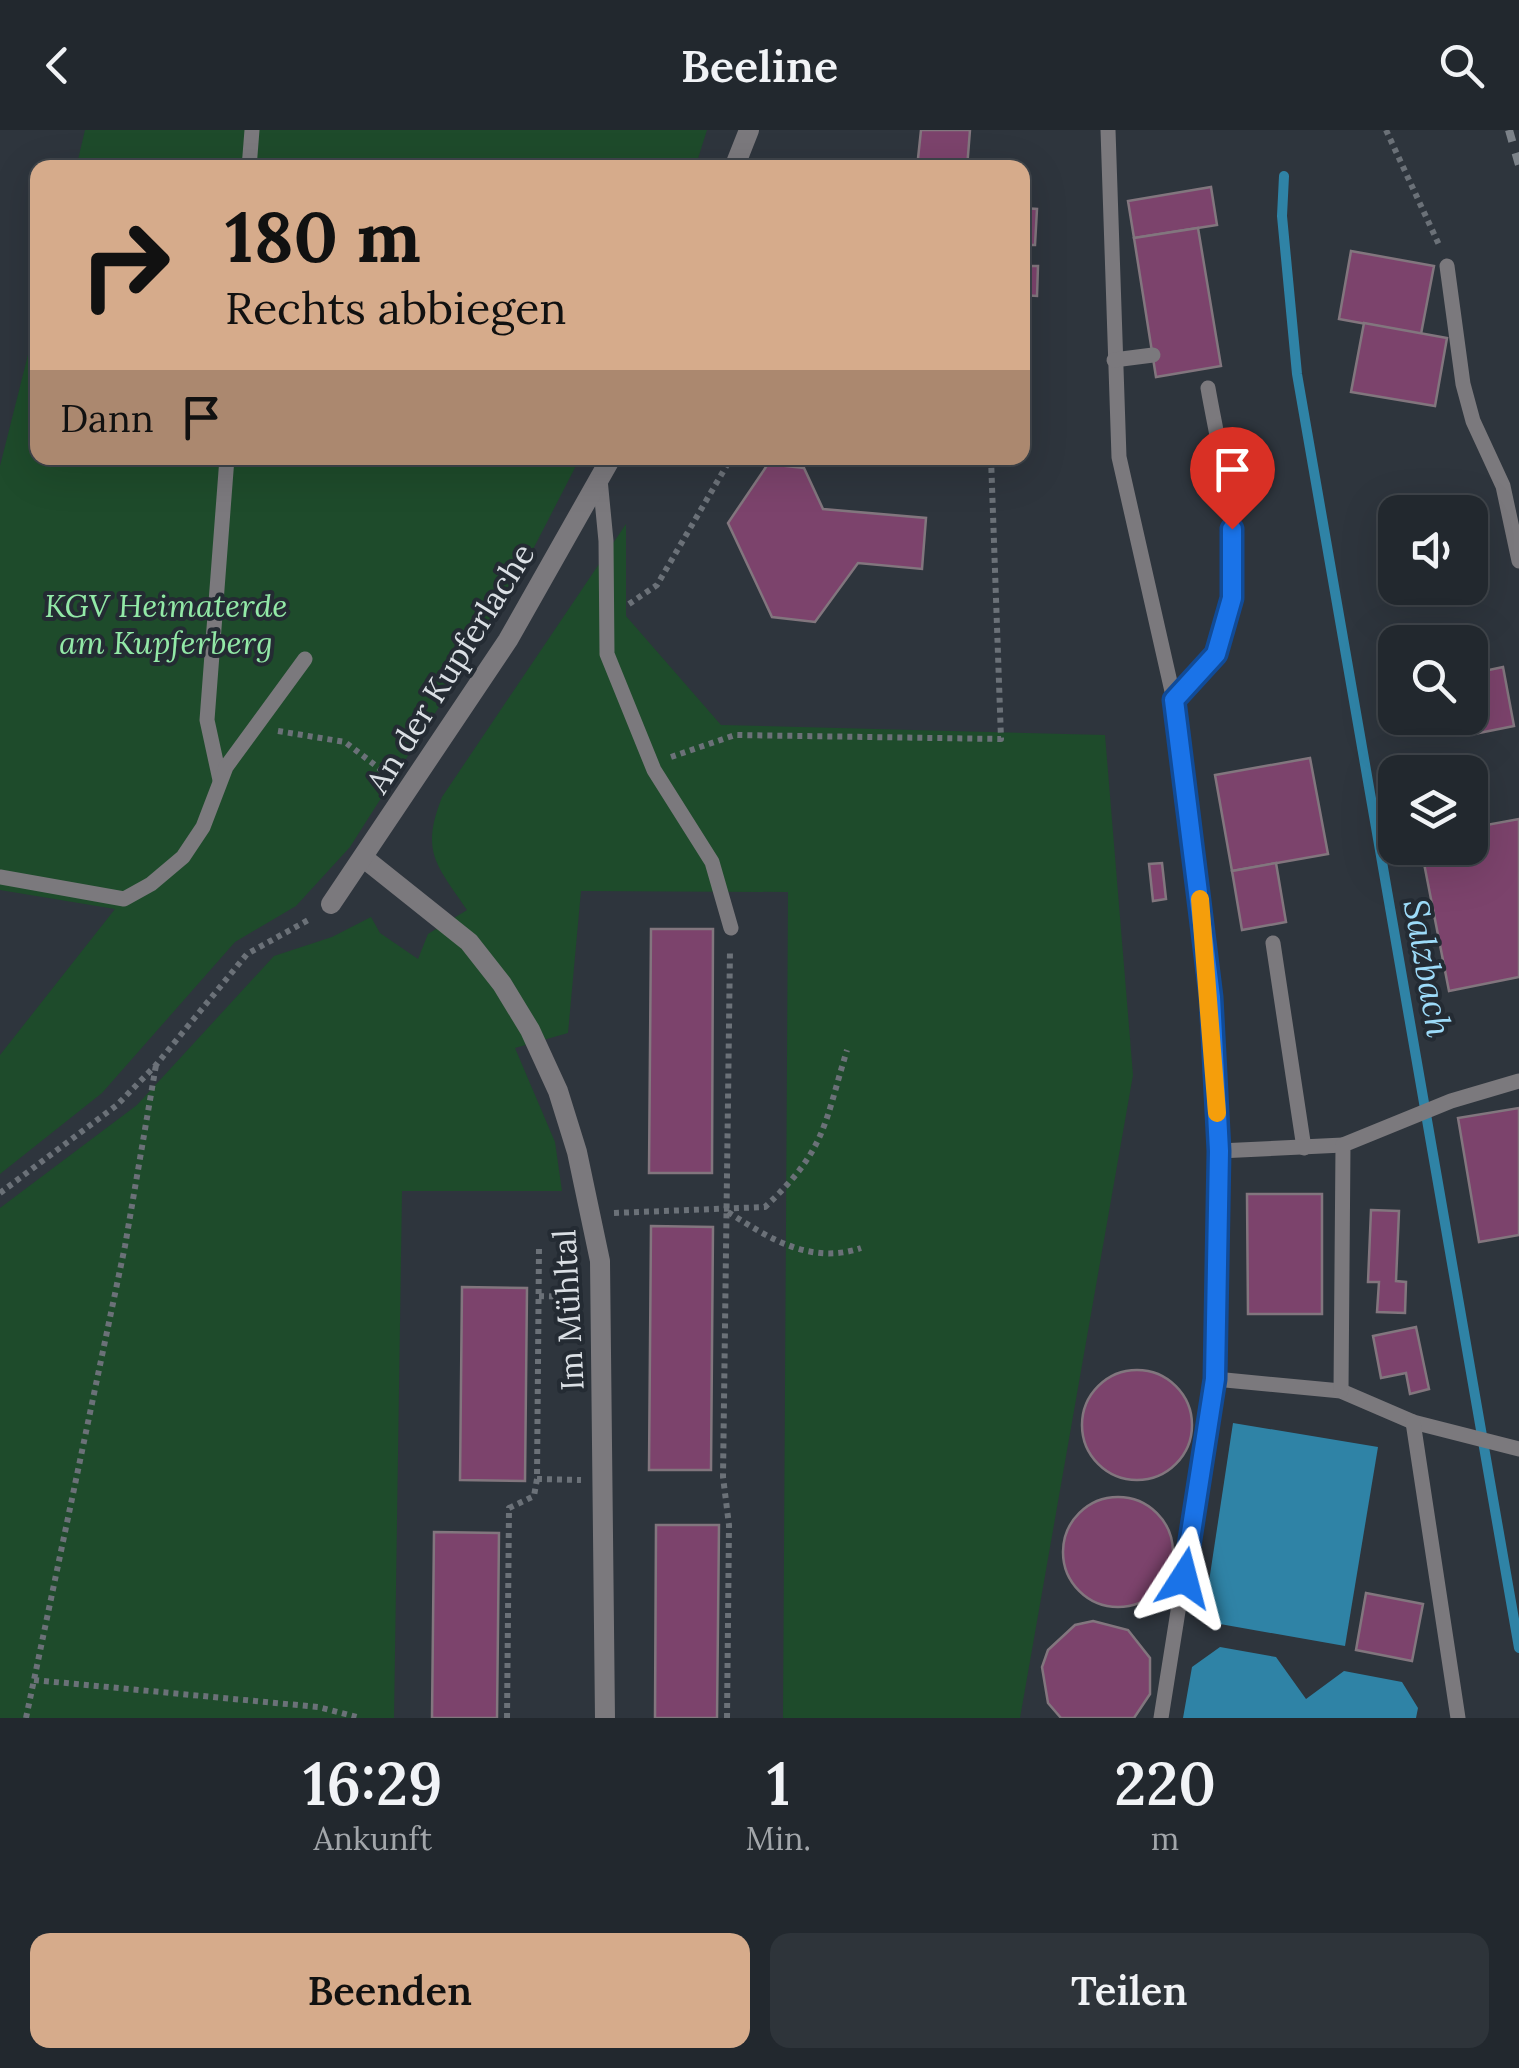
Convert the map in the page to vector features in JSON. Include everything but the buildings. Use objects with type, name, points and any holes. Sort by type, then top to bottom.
[{"type":"street","points":[[737,160],[749,130]]},
{"type":"street","name":"An der Kupferlache","points":[[331,904],[365,859],[508,640],[607,465]]},
{"type":"street","name":"Im Mühltal","points":[[365,859],[469,942],[502,984],[530,1030],[558,1091],[593,1213],[602,1297],[605,1718]]},
{"type":"lane","points":[[250,160],[252,130]]},
{"type":"lane","points":[[1108,130],[1119,457],[1174,700],[1211,997],[1219,1151],[1215,1379],[1161,1718]]},
{"type":"lane","points":[[1448,266],[1463,384],[1473,421],[1502,486],[1519,560]]},
{"type":"lane","points":[[1114,360],[1153,354]]},
{"type":"lane","points":[[1174,700],[1216,654],[1232,598],[1232,529],[1208,388]]},
{"type":"lane","points":[[220,780],[208,720],[226,465]]},
{"type":"lane","points":[[600,479],[607,654],[654,770],[712,862],[730,928]]},
{"type":"lane","points":[[0,877],[124,899],[183,857],[203,828],[220,780],[306,659]]},
{"type":"lane","points":[[1273,943],[1304,1148]]},
{"type":"lane","points":[[1219,1151],[1343,1145],[1452,1101],[1519,1082]]},
{"type":"lane","points":[[1342,1391],[1343,1145]]},
{"type":"lane","points":[[1215,1379],[1342,1391],[1413,1422],[1517,1449]]},
{"type":"lane","points":[[1413,1422],[1458,1718]]},
{"type":"path","points":[[1386,130],[1428,214],[1448,266]]},
{"type":"path","points":[[607,619],[658,586],[727,465]]},
{"type":"path","points":[[654,770],[678,752],[735,735],[1001,739],[992,465]]},
{"type":"path","points":[[254,727],[345,742],[409,791]]},
{"type":"path","points":[[0,1194],[117,1105],[156,1065],[247,954],[260,944],[302,926],[331,904]]},
{"type":"path","points":[[727,1718],[729,1525],[723,1477],[730,928]]},
{"type":"path","points":[[593,1213],[727,1212],[765,1207],[802,1172],[828,1122],[847,1050]]},
{"type":"path","points":[[26,1718],[125,1246],[156,1065]]},
{"type":"path","points":[[727,1212],[784,1245],[808,1253],[836,1256],[861,1248]]},
{"type":"path","points":[[507,1718],[509,1508],[534,1496],[537,1479],[539,1247]]},
{"type":"path","points":[[537,1479],[571,1480]]},
{"type":"path","points":[[34,1680],[318,1707],[361,1718]]},
{"type":"green space","points":[[85,130],[707,130],[698,160],[78,160]]},
{"type":"green space","name":"KGV Heimaterde am Kupferberg","points":[[30,347],[30,465],[576,465],[507,600],[350,847],[296,906],[235,942],[102,1093],[0,1174],[0,1055],[115,909],[0,890],[0,466]]},
{"type":"green space","points":[[626,524],[626,616],[721,725],[1105,735],[1133,1075],[1020,1718],[783,1718],[788,892],[581,891],[568,1033],[515,1048],[555,1142],[562,1191],[402,1191],[394,1718],[0,1718],[0,1208],[137,1105],[274,956],[332,937],[371,917],[380,933],[418,959],[428,934],[467,910],[440,869],[432,845],[442,797]]},
{"type":"water","points":[[1233,1423],[1378,1447],[1345,1646],[1203,1621]]},
{"type":"water","points":[[1220,1647],[1276,1657],[1306,1699],[1344,1671],[1402,1682],[1418,1708],[1416,1718],[1183,1718],[1192,1667]]},
{"type":"waterway","name":"Salzbach","points":[[1284,176],[1282,216],[1297,374],[1519,1648]]},
{"type":"railway","points":[[1509,130],[1519,165]]},
{"type":"slow traffic","points":[[1200,899],[1211,997],[1217,1113]]},
{"type":"route","points":[[1184,1578],[1215,1379],[1219,1151],[1211,997],[1174,700],[1216,654],[1232,598],[1232,529]]}]
